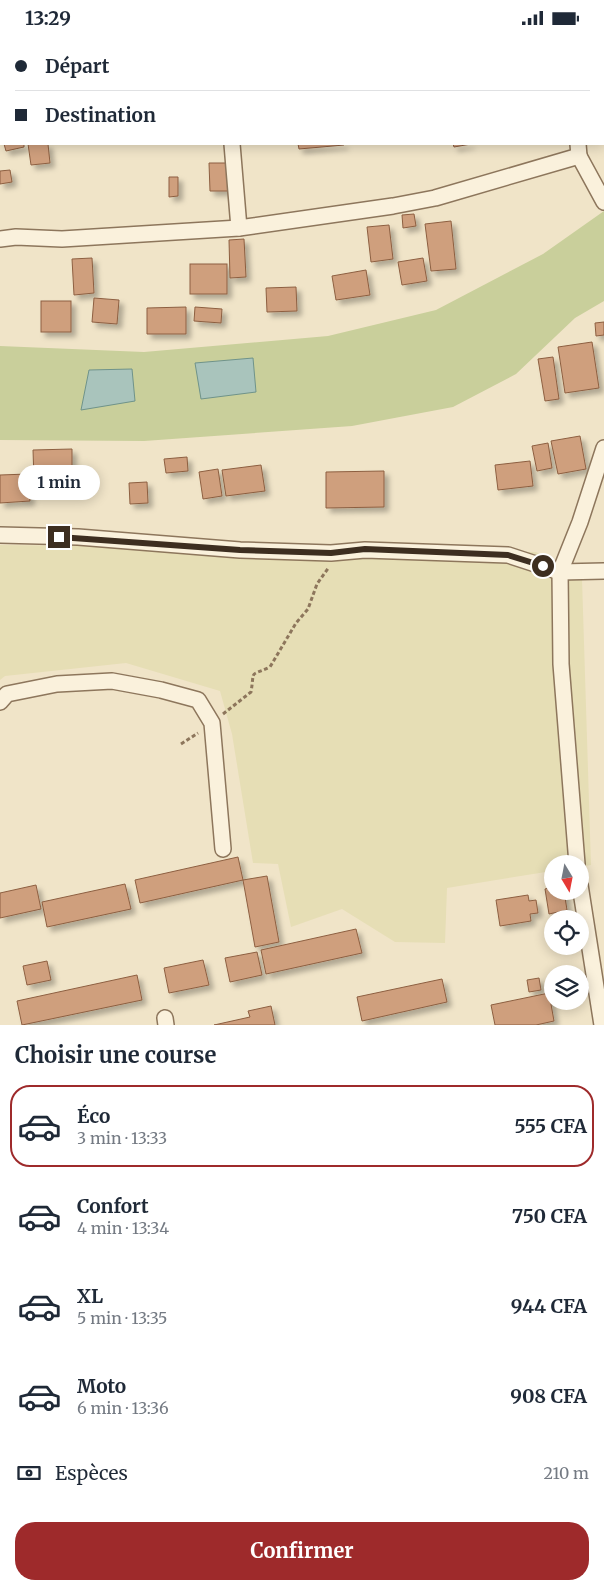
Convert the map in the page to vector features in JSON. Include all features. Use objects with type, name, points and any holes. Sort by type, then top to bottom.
[{"type":"street","points":[[232,145],[239,228]]},
{"type":"street","points":[[0,239],[16,237],[62,239],[239,228],[393,206],[434,198],[579,150],[604,203]]},
{"type":"street","points":[[576,855],[561,664],[560,572],[580,522],[604,448]]},
{"type":"street","points":[[0,535],[78,537],[240,550],[331,553],[365,549],[508,555],[560,572],[604,571]]},
{"type":"street","points":[[0,702],[7,694],[58,684],[112,681],[161,690],[198,700],[212,723],[223,849]]},
{"type":"street","points":[[582,900],[602,1025]]},
{"type":"path","points":[[181,744],[212,723],[251,692],[251,677],[255,672],[270,667],[296,623],[308,609],[317,584],[330,567],[331,553]]},
{"type":"shaded area","points":[[0,545],[536,552],[582,579],[591,865],[589,865],[589,855],[544,855],[544,872],[447,888],[445,943],[395,942],[342,909],[291,927],[278,864],[253,863],[232,734],[220,691],[126,663],[5,676],[0,680]]},
{"type":"green space","points":[[604,211],[604,301],[575,318],[516,374],[453,407],[352,426],[144,441],[0,440],[0,346],[144,352],[328,336],[436,310],[543,254]]},
{"type":"water","points":[[253,358],[256,392],[201,399],[195,363]]},
{"type":"water","points":[[132,369],[135,401],[81,410],[89,370]]},
{"type":"building","points":[[4,145],[24,145],[24,147],[6,151]]},
{"type":"building","points":[[28,145],[48,145],[50,163],[31,165]]},
{"type":"building","points":[[298,145],[344,145],[299,149]]},
{"type":"building","points":[[209,163],[231,163],[231,191],[210,191]]},
{"type":"building","points":[[10,170],[12,182],[0,184],[0,171]]},
{"type":"building","points":[[169,177],[178,177],[178,196],[169,197]]},
{"type":"building","points":[[414,214],[416,226],[403,228],[402,215]]},
{"type":"building","points":[[451,221],[456,269],[431,271],[425,224]]},
{"type":"building","points":[[389,225],[393,259],[371,262],[367,227]]},
{"type":"building","points":[[244,239],[246,277],[230,278],[229,240]]},
{"type":"building","points":[[92,258],[94,293],[74,295],[72,259]]},
{"type":"building","points":[[423,258],[427,281],[402,285],[398,262]]},
{"type":"building","points":[[190,264],[227,264],[227,294],[190,294]]},
{"type":"building","points":[[366,270],[370,295],[336,300],[332,276]]},
{"type":"building","points":[[296,287],[297,311],[267,312],[266,288]]},
{"type":"building","points":[[94,298],[119,300],[117,324],[92,322]]},
{"type":"building","points":[[41,301],[71,301],[71,332],[41,332]]},
{"type":"building","points":[[186,307],[186,334],[147,334],[147,308]]},
{"type":"building","points":[[195,307],[222,309],[221,323],[194,321]]},
{"type":"building","points":[[604,322],[604,335],[596,336],[595,323]]},
{"type":"building","points":[[592,342],[599,388],[565,393],[558,347]]},
{"type":"building","points":[[553,357],[559,399],[545,401],[538,359]]},
{"type":"building","points":[[580,436],[586,469],[558,474],[551,441]]},
{"type":"building","points":[[548,443],[552,468],[537,471],[532,446]]},
{"type":"building","points":[[72,449],[72,479],[34,480],[33,450]]},
{"type":"building","points":[[187,457],[188,471],[166,473],[164,459]]},
{"type":"building","points":[[530,461],[533,486],[498,490],[495,465]]},
{"type":"building","points":[[261,465],[265,491],[226,496],[222,470]]},
{"type":"building","points":[[218,469],[222,496],[203,499],[199,472]]},
{"type":"building","points":[[384,471],[384,507],[326,508],[326,472]]},
{"type":"building","points":[[28,474],[30,501],[0,503],[0,475]]},
{"type":"building","points":[[147,482],[148,503],[130,504],[129,483]]},
{"type":"building","points":[[238,857],[243,880],[140,903],[135,880]]},
{"type":"building","points":[[267,876],[279,942],[255,947],[243,880]]},
{"type":"building","points":[[125,884],[131,909],[47,927],[42,902]]},
{"type":"building","points":[[36,885],[41,909],[0,918],[0,893]]},
{"type":"building","points":[[528,895],[529,901],[536,900],[538,913],[530,914],[531,921],[500,926],[496,900]]},
{"type":"building","points":[[547,900],[565,900],[567,910],[548,910]]},
{"type":"building","points":[[356,929],[362,953],[266,974],[261,950]]},
{"type":"building","points":[[257,952],[262,975],[230,982],[225,958]]},
{"type":"building","points":[[203,960],[209,985],[169,993],[164,968]]},
{"type":"building","points":[[47,961],[51,980],[27,985],[23,966]]},
{"type":"building","points":[[137,975],[142,1000],[22,1025],[17,1001]]},
{"type":"building","points":[[539,978],[541,990],[529,992],[527,980]]},
{"type":"building","points":[[442,979],[447,1002],[362,1021],[357,997]]},
{"type":"building","points":[[544,994],[544,1010],[552,1010],[554,1021],[536,1025],[495,1025],[491,1005]]},
{"type":"building","points":[[271,1006],[275,1025],[214,1025],[250,1017],[248,1011]]},
{"type":"route","points":[[59,537],[240,550],[331,553],[365,549],[443,554],[508,555],[543,566]]}]
